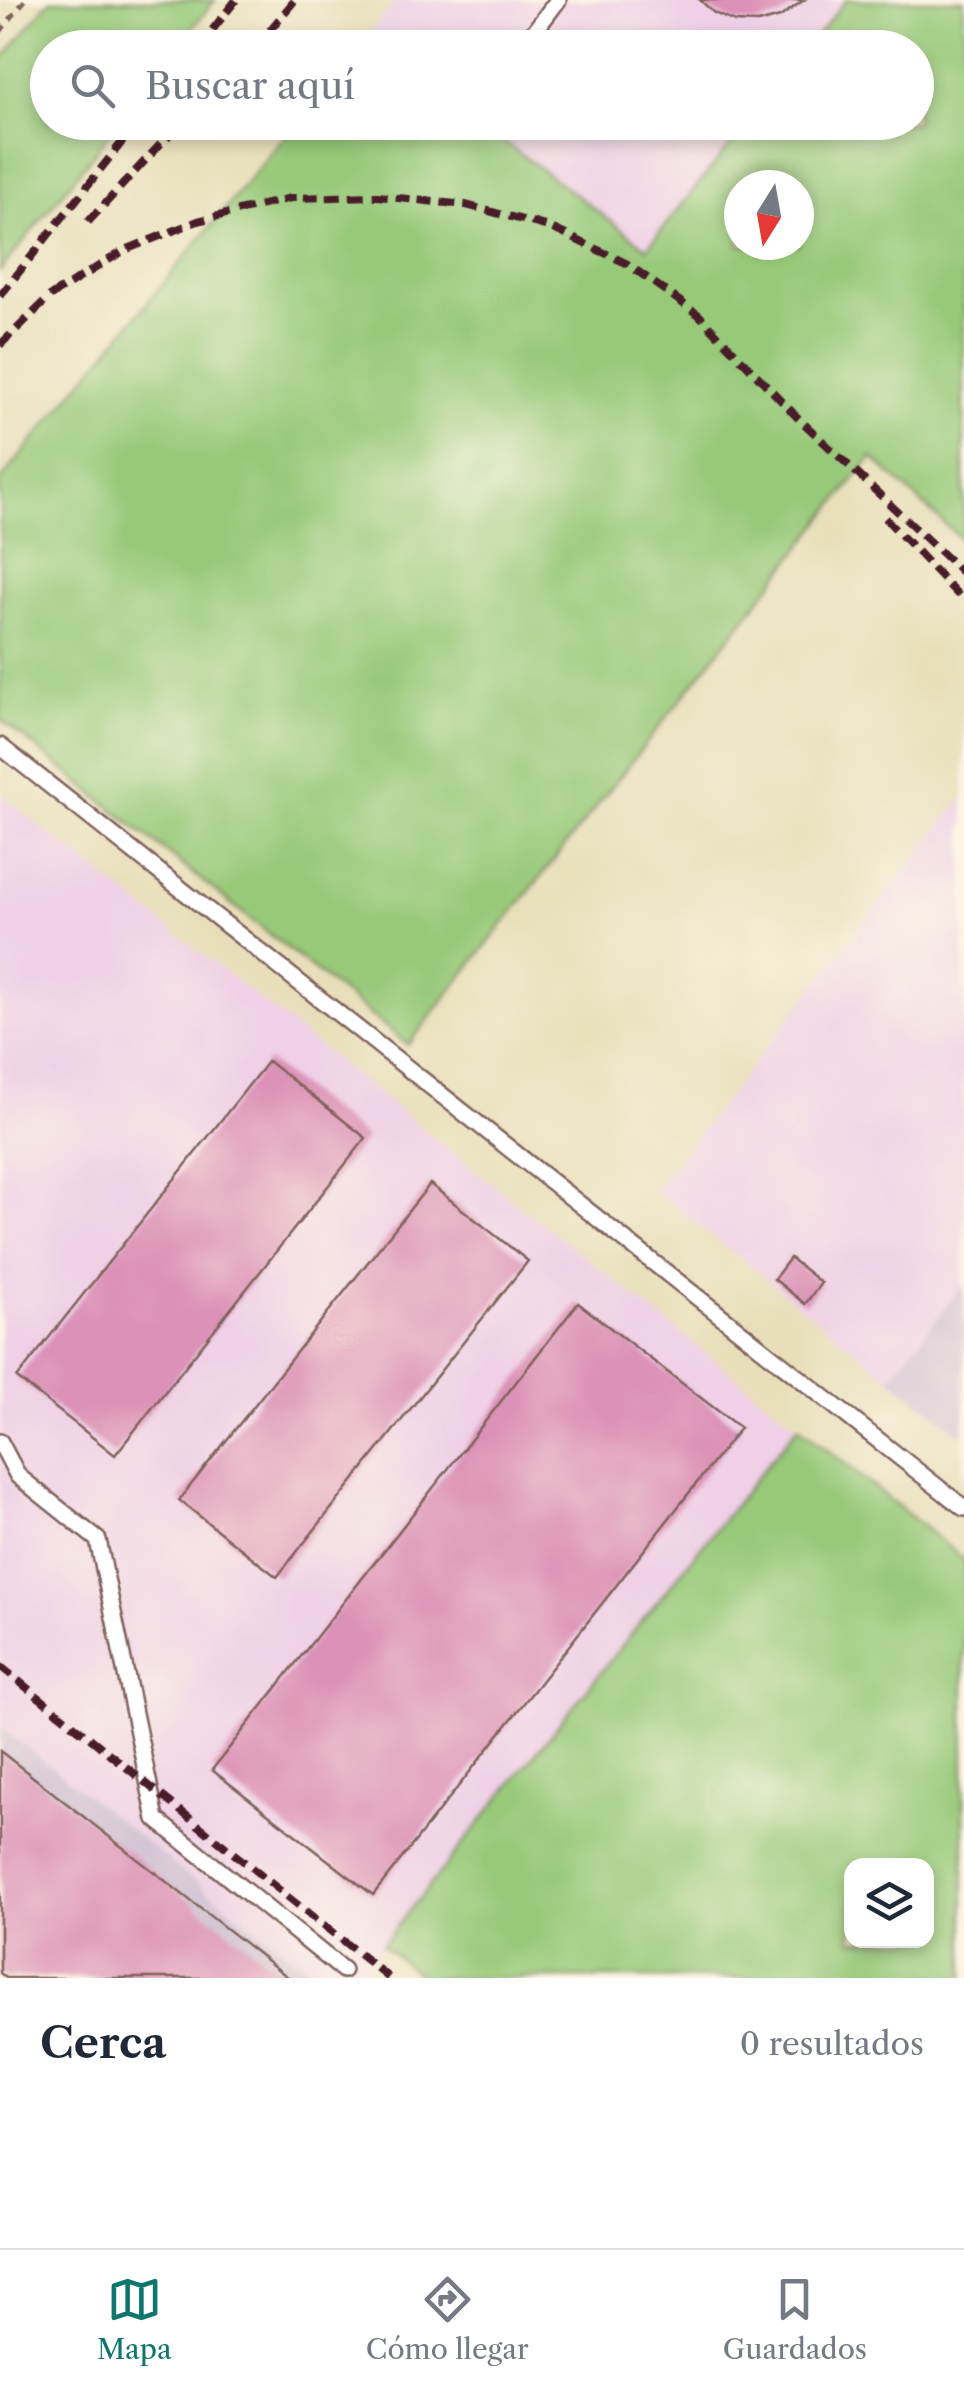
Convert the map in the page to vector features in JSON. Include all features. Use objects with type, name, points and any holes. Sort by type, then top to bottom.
[{"type":"lane","points":[[536,30],[558,0]]},
{"type":"lane","points":[[0,746],[964,1508]]},
{"type":"lane","points":[[0,1442],[18,1476],[98,1540],[156,1819],[343,1970]]},
{"type":"path","points":[[0,32],[26,0]]},
{"type":"shaded area","points":[[395,0],[846,0],[822,30],[372,30]]},
{"type":"shaded area","points":[[502,140],[734,140],[647,248]]},
{"type":"shaded area","points":[[0,794],[798,1426],[356,1978],[318,1978],[0,1727]]},
{"type":"shaded area","points":[[964,796],[964,1284],[890,1378],[654,1190]]},
{"type":"shaded area","points":[[964,1284],[964,1437],[890,1378]]},
{"type":"shaded area","points":[[0,1727],[318,1978],[0,1978]]},
{"type":"green space","points":[[50,0],[215,0],[191,30],[30,30],[30,140],[104,140],[0,271],[0,62]]},
{"type":"green space","points":[[846,0],[964,0],[964,542],[872,457],[408,1045],[0,719],[0,481],[282,140],[502,140],[647,248],[734,140],[934,140],[934,30],[822,30]]},
{"type":"green space","points":[[798,1426],[964,1559],[964,1978],[423,1978],[382,1945]]},
{"type":"building","points":[[700,0],[804,0],[780,17],[758,23],[735,22],[714,13]]},
{"type":"building","points":[[268,1061],[366,1138],[115,1455],[17,1378]]},
{"type":"building","points":[[430,1184],[528,1261],[277,1577],[179,1500]]},
{"type":"building","points":[[790,1258],[821,1283],[805,1304],[774,1279]]},
{"type":"building","points":[[578,1303],[740,1428],[373,1895],[212,1770]]},
{"type":"building","points":[[0,1751],[289,1978],[6,1978],[0,1973]]},
{"type":"railway","points":[[212,30],[236,0]]},
{"type":"railway","points":[[270,30],[295,0]]},
{"type":"railway","points":[[0,296],[124,140]]},
{"type":"railway","points":[[88,222],[164,140]]},
{"type":"railway","points":[[0,345],[52,295],[125,250],[198,221],[291,198],[378,196],[466,205],[549,227],[626,263],[699,315],[796,416],[964,574]]},
{"type":"railway","points":[[885,518],[964,601]]},
{"type":"railway","points":[[0,1666],[389,1978]]}]
